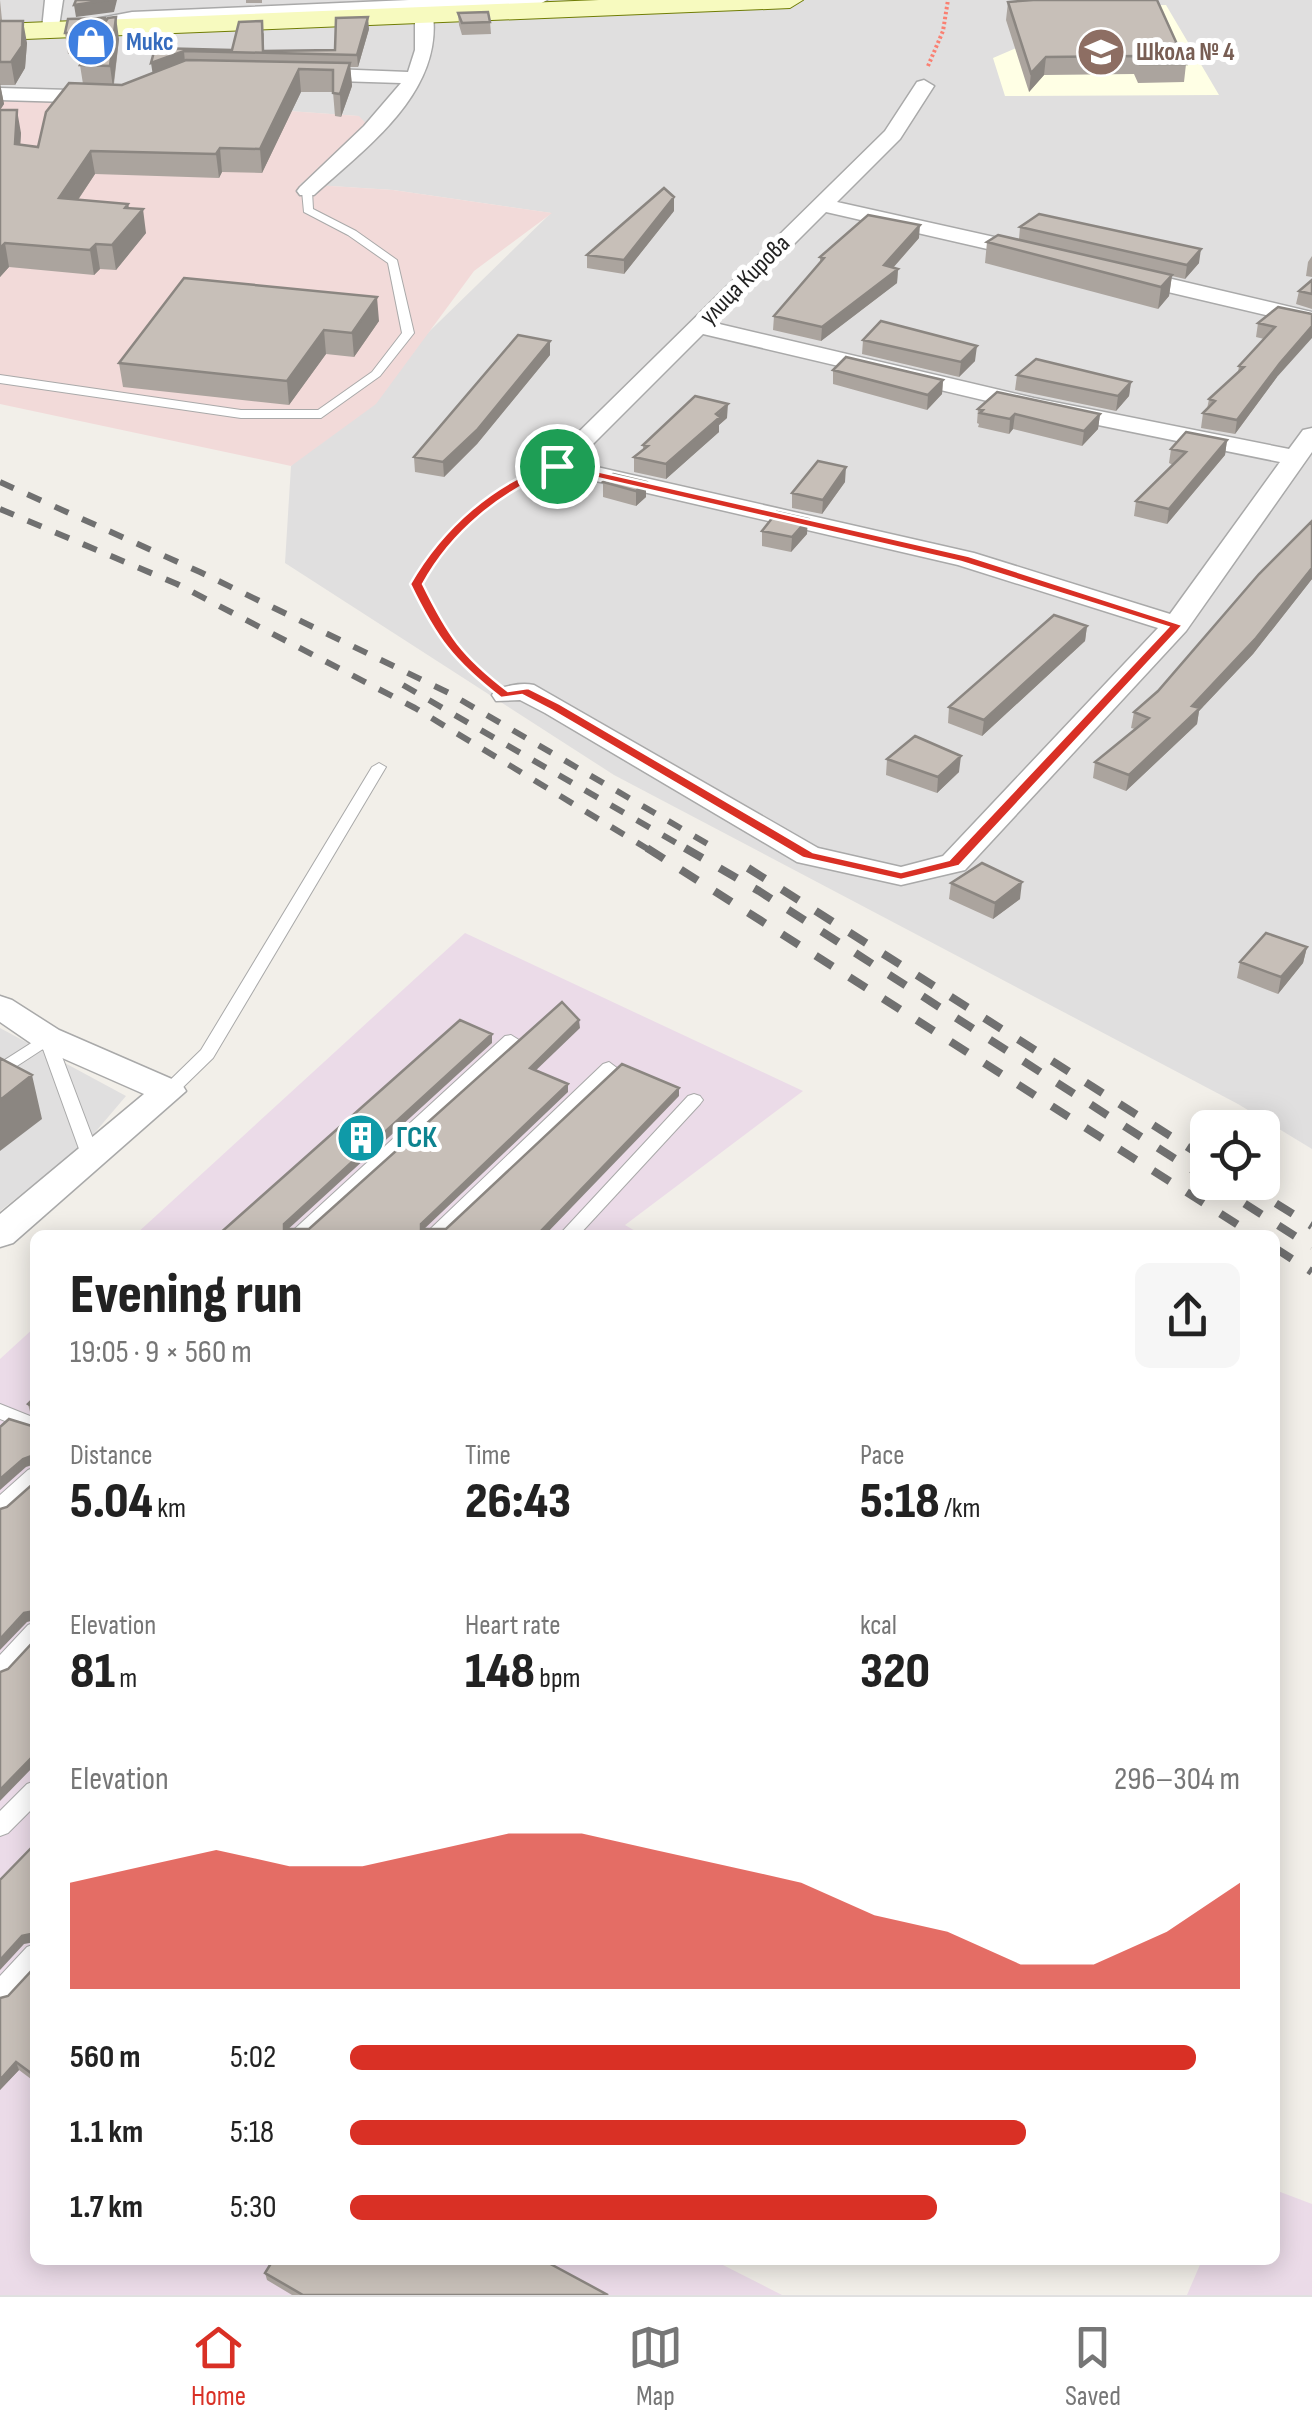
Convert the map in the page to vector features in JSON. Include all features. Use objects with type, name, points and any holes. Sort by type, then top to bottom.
[{"type":"street","points":[[54,0],[63,29]]},
{"type":"street","points":[[63,29],[132,17],[538,0]]},
{"type":"street","points":[[0,32],[790,0]]},
{"type":"street","points":[[307,192],[352,149],[414,78],[427,41],[424,15]]},
{"type":"street","points":[[292,73],[414,78]]},
{"type":"street","name":"улица Кирова","points":[[557,466],[893,135],[924,86]]},
{"type":"street","points":[[0,94],[124,98]]},
{"type":"street","points":[[822,204],[1054,258]]},
{"type":"street","points":[[1108,271],[1312,319]]},
{"type":"street","points":[[506,696],[524,691],[556,707],[808,855],[901,876],[954,863],[1176,625],[1303,447],[1034,405],[699,326]]},
{"type":"street","points":[[557,466],[965,559],[1176,625]]},
{"type":"street","points":[[0,1006],[47,1038],[169,1091],[0,1234]]},
{"type":"lane","points":[[0,378],[241,414],[322,414],[376,374],[408,333],[393,262],[352,233],[308,210],[307,192]]},
{"type":"lane","points":[[169,1091],[207,1054],[378,767]]},
{"type":"lane","points":[[0,1071],[47,1038],[92,1160]]},
{"type":"lane","points":[[303,1230],[511,1040]]},
{"type":"lane","points":[[439,1230],[609,1068]]},
{"type":"lane","points":[[573,1230],[694,1100]]},
{"type":"lane","points":[[0,1411],[30,1424]]},
{"type":"lane","points":[[0,1507],[30,1480]]},
{"type":"lane","points":[[0,1668],[30,1636]]},
{"type":"lane","points":[[0,1826],[30,1796]]},
{"type":"lane","points":[[0,1993],[30,1960]]},
{"type":"path","points":[[924,86],[932,50],[943,31],[948,0]]},
{"type":"path","points":[[506,696],[463,662],[436,624],[416,584],[434,553],[484,506],[519,480],[557,466]]},
{"type":"shaded area","points":[[0,0],[1312,0],[1312,1149],[1280,1130],[1280,1110],[1248,1110],[614,775],[285,563],[291,466],[551,213],[393,190],[298,184],[358,116],[233,107],[0,100]]},
{"type":"shaded area","name":"Школа № 4","points":[[1166,5],[1219,95],[1005,96],[993,58],[1023,45],[1011,8]]},
{"type":"shaded area","points":[[0,100],[233,107],[359,116],[378,136],[300,184],[393,190],[552,213],[474,271],[376,404],[291,466],[0,404]]},
{"type":"shaded area","points":[[465,933],[803,1091],[625,1225],[634,1230],[140,1230]]},
{"type":"shaded area","points":[[0,1028],[126,1096],[86,1143],[0,1211]]},
{"type":"shaded area","points":[[30,1332],[30,2265],[723,2265],[782,2295],[0,2295],[0,1359]]},
{"type":"shaded area","points":[[1280,2192],[1312,2204],[1312,2295],[1187,2295],[1200,2265],[1280,2265]]},
{"type":"building","points":[[76,0],[108,0],[74,5]]},
{"type":"building","points":[[1157,0],[1186,64],[1140,64],[1137,56],[1046,57],[1031,73],[1008,2]]},
{"type":"building","points":[[488,12],[490,22],[462,23],[458,13]]},
{"type":"building","points":[[116,17],[110,66],[80,65],[99,32],[65,33],[68,19],[105,18],[103,25],[108,18]]},
{"type":"building","points":[[368,17],[357,55],[184,51],[151,63],[155,48],[232,50],[239,22],[262,21],[263,51],[335,50],[336,18]]},
{"type":"building","points":[[0,21],[23,21],[22,46],[11,62],[0,62]]},
{"type":"building","points":[[186,60],[350,63],[340,94],[333,93],[333,70],[299,69],[260,149],[220,148],[216,154],[91,151],[59,198],[128,204],[125,208],[143,209],[112,245],[96,244],[90,250],[5,243],[0,248],[0,110],[17,110],[15,144],[38,147],[46,112],[69,83],[122,85]]},
{"type":"building","points":[[664,188],[674,197],[624,260],[587,255]]},
{"type":"building","points":[[1039,214],[1201,249],[1187,265],[1020,227]]},
{"type":"building","points":[[868,215],[920,225],[884,265],[898,269],[822,327],[774,316],[824,258],[820,257]]},
{"type":"building","points":[[998,235],[1172,275],[1161,287],[987,242]]},
{"type":"building","points":[[184,278],[377,297],[352,333],[324,330],[287,381],[119,363]]},
{"type":"building","points":[[1312,280],[1312,294],[1299,291]]},
{"type":"building","points":[[1278,307],[1312,314],[1312,326],[1237,420],[1203,413],[1215,401],[1209,399],[1244,367],[1239,366],[1275,327],[1258,323]]},
{"type":"building","points":[[881,321],[977,346],[961,362],[863,340]]},
{"type":"building","points":[[518,335],[550,341],[477,430],[443,462],[414,457]]},
{"type":"building","points":[[846,357],[943,380],[928,395],[833,370]]},
{"type":"building","points":[[1036,359],[1131,382],[1118,396],[1017,375]]},
{"type":"building","points":[[997,392],[1100,414],[1084,431],[1015,414],[1010,419],[980,413],[983,410],[978,409]]},
{"type":"building","points":[[695,396],[728,404],[716,414],[720,417],[666,464],[634,457],[648,446],[643,445]]},
{"type":"building","points":[[1186,432],[1227,440],[1169,509],[1136,501],[1186,452],[1171,449]]},
{"type":"building","points":[[818,461],[846,467],[823,500],[792,493]]},
{"type":"building","points":[[613,474],[646,482],[636,491],[603,482]]},
{"type":"building","points":[[777,512],[808,519],[792,537],[762,531]]},
{"type":"building","points":[[1312,521],[1312,568],[1256,638],[1192,706],[1200,708],[1129,775],[1095,762],[1149,718],[1134,712],[1158,691],[1259,574]]},
{"type":"building","points":[[1054,615],[1087,626],[984,720],[949,707]]},
{"type":"building","points":[[915,736],[961,756],[938,777],[887,759]]},
{"type":"building","points":[[982,863],[1022,882],[995,903],[951,883]]},
{"type":"building","points":[[1266,933],[1307,947],[1281,977],[1240,962]]},
{"type":"building","points":[[562,1002],[579,1020],[530,1068],[568,1084],[421,1224],[421,1229],[446,1229],[622,1064],[679,1088],[542,1230],[224,1230],[460,1020],[492,1034],[284,1224],[284,1229],[309,1229]]},
{"type":"building","points":[[0,1058],[32,1075],[0,1100]]},
{"type":"building","points":[[9,1419],[30,1425],[30,1456],[0,1479],[0,1427]]},
{"type":"building","points":[[30,1486],[30,1612],[24,1613],[0,1639],[0,1509]]},
{"type":"building","points":[[30,1645],[30,1759],[0,1790],[0,1672],[8,1669]]},
{"type":"building","points":[[30,1849],[30,1934],[22,1936],[0,1960],[0,1880]]},
{"type":"building","points":[[30,1972],[30,2072],[16,2062],[0,2080],[0,1998],[8,1996]]},
{"type":"building","points":[[270,2265],[552,2265],[608,2295],[303,2295],[265,2273]]},
{"type":"railway","points":[[0,482],[200,572],[449,693],[718,850]]},
{"type":"railway","points":[[0,509],[177,584],[415,708],[651,851]]},
{"type":"railway","points":[[403,685],[690,851]]},
{"type":"railway","points":[[647,848],[1246,1230]]},
{"type":"railway","points":[[685,848],[759,891],[1190,1168]]},
{"type":"railway","points":[[748,868],[1190,1149]]},
{"type":"railway","points":[[1239,1200],[1312,1247]]},
{"type":"railway","points":[[1271,1200],[1312,1226]]},
{"type":"railway","points":[[1280,1251],[1312,1272]]},
{"type":"place","name":"Микс","points":[[91,42]]},
{"type":"place","name":"Школа № 4","points":[[1101,52]]},
{"type":"place","name":"ГСК","points":[[361,1138]]},
{"type":"route","points":[[557,466],[965,559],[1176,625],[954,863],[901,876],[808,855],[556,707],[524,691],[506,696],[463,662],[436,624],[416,584],[434,553],[484,506],[519,480],[557,466]]}]
